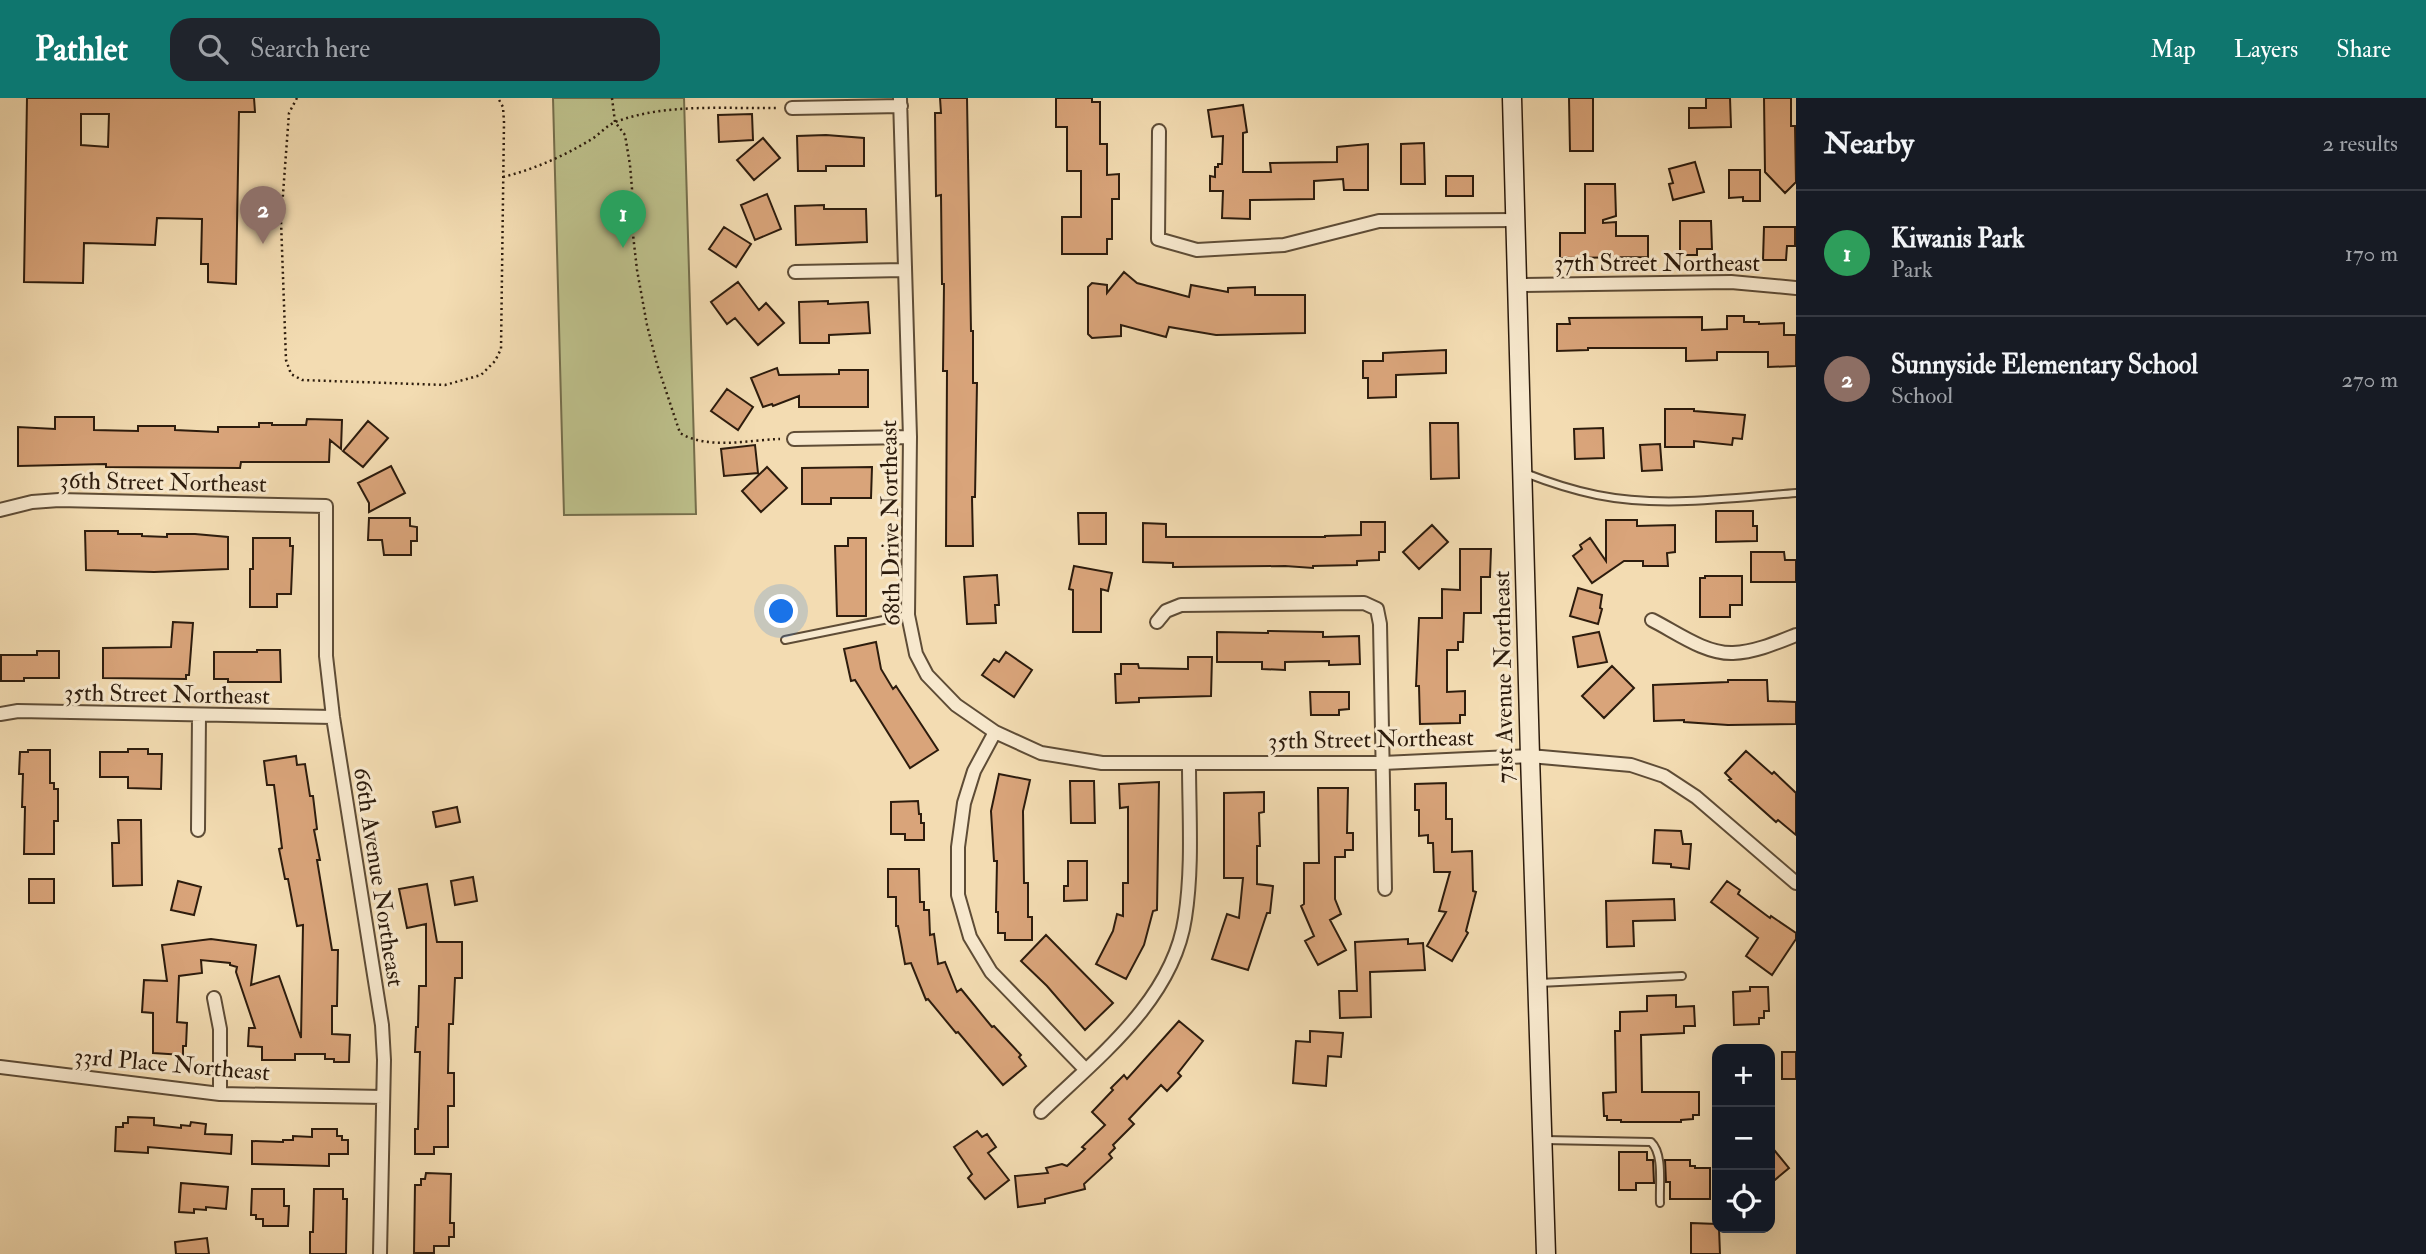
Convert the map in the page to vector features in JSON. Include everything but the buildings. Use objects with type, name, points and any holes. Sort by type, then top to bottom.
[{"type":"street","name":"71st Avenue Northeast","points":[[1512,98],[1546,1254]]},
{"type":"street","points":[[792,108],[900,102]]},
{"type":"street","name":"68th Drive Northeast","points":[[900,102],[910,437],[908,615],[916,654],[928,675],[956,705],[995,732]]},
{"type":"street","points":[[1159,131],[1158,239],[1197,250],[1284,245],[1379,221],[1516,220]]},
{"type":"street","points":[[795,272],[904,270]]},
{"type":"street","name":"37th Street Northeast","points":[[1518,285],[1731,282],[1796,288]]},
{"type":"street","points":[[794,439],[910,437]]},
{"type":"street","name":"36th Street Northeast","points":[[0,510],[32,502],[59,500],[326,506]]},
{"type":"street","name":"66th Avenue Northeast","points":[[326,506],[326,656],[333,717],[382,1025],[380,1254]]},
{"type":"street","points":[[1157,622],[1166,611],[1181,605],[1364,603],[1377,609],[1380,624],[1385,889]]},
{"type":"street","points":[[1652,620],[1710,650],[1731,654],[1756,650],[1796,635]]},
{"type":"street","name":"35th Street Northeast","points":[[0,714],[18,712],[333,717]]},
{"type":"street","points":[[198,830],[199,716]]},
{"type":"street","points":[[995,732],[974,771],[964,803],[958,847],[958,895],[970,937],[991,972],[1085,1069]]},
{"type":"street","name":"35th Street Northeast","points":[[995,732],[1041,753],[1102,763],[1383,763],[1530,756],[1631,765],[1664,776],[1696,797],[1796,883]]},
{"type":"street","points":[[1041,1112],[1125,1029],[1160,985],[1177,949],[1185,920],[1188,881],[1189,763]]},
{"type":"street","points":[[214,998],[220,1029],[220,1094]]},
{"type":"street","name":"33rd Place Northeast","points":[[0,1067],[220,1094],[383,1097]]},
{"type":"lane","points":[[1523,473],[1598,495],[1634,499],[1714,500],[1796,493]]},
{"type":"lane","points":[[785,640],[908,615]]},
{"type":"lane","points":[[1537,983],[1682,976]]},
{"type":"lane","points":[[1542,1140],[1651,1142],[1658,1152],[1660,1203]]},
{"type":"path","points":[[298,98],[289,113],[281,221],[286,360],[292,374],[302,380],[445,385],[481,375],[495,361],[501,349],[504,122],[503,107],[498,98]]},
{"type":"path","points":[[612,98],[615,122],[625,135],[630,165],[630,208],[637,270],[648,325],[657,363],[680,433],[692,440],[706,442],[794,439]]},
{"type":"path","points":[[503,177],[534,169],[593,138],[615,122],[646,113],[681,109],[792,108]]},
{"type":"green space","points":[[553,98],[684,98],[696,514],[564,515]]},
{"type":"place","name":"Sunnyside Elementary School","points":[[263,244]]},
{"type":"place","name":"Kiwanis Park","points":[[623,248]]}]
